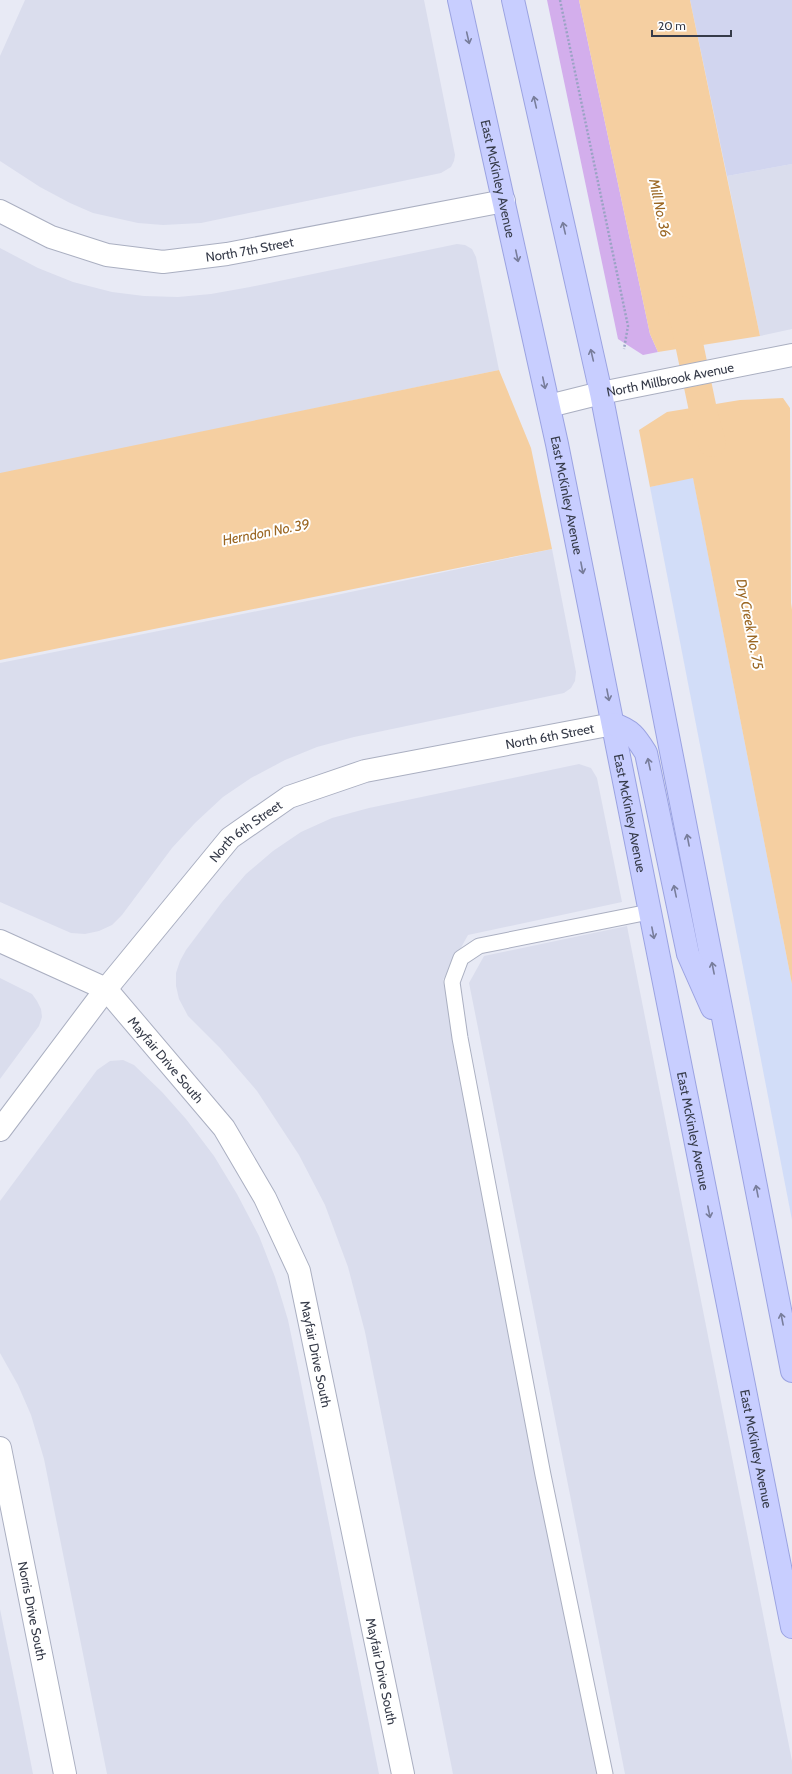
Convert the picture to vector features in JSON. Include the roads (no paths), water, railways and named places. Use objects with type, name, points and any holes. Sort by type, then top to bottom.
[{"type":"main road","name":"East McKinley Avenue","points":[[459,0],[549,406],[792,1627]]},
{"type":"main road","points":[[513,0],[601,393],[792,1371]]},
{"type":"main road","points":[[613,724],[627,728],[638,740],[646,753],[688,954],[729,1046]]},
{"type":"street","name":"North 7th Street","points":[[0,211],[51,237],[107,255],[163,262],[227,254],[504,201]]},
{"type":"street","name":"North Millbrook Avenue","points":[[549,406],[601,393],[792,355]]},
{"type":"street","name":"North 6th Street","points":[[0,1130],[106,990],[230,838],[289,797],[365,771],[613,724]]},
{"type":"street","points":[[0,941],[106,990]]},
{"type":"street","name":"Mayfair Drive South","points":[[106,990],[224,1128],[265,1198],[299,1271],[403,1774]]},
{"type":"street","name":"Norris Drive South","points":[[0,1448],[65,1774]]},
{"type":"lane","points":[[604,1774],[543,1474],[460,1038],[452,982],[461,958],[479,946],[649,912]]},
{"type":"water","points":[[579,0],[690,0],[760,336],[658,352],[650,334]]},
{"type":"water","name":"Herndon No. 39","points":[[499,370],[531,448],[552,549],[0,660],[0,473]]},
{"type":"water","name":"Dry Creek No. 75","points":[[783,398],[790,408],[792,610],[792,984],[693,478],[650,487],[639,430],[667,412],[740,400]]},
{"type":"waterway","name":"Mill No. 36","points":[[682,310],[704,415],[712,443]]}]
